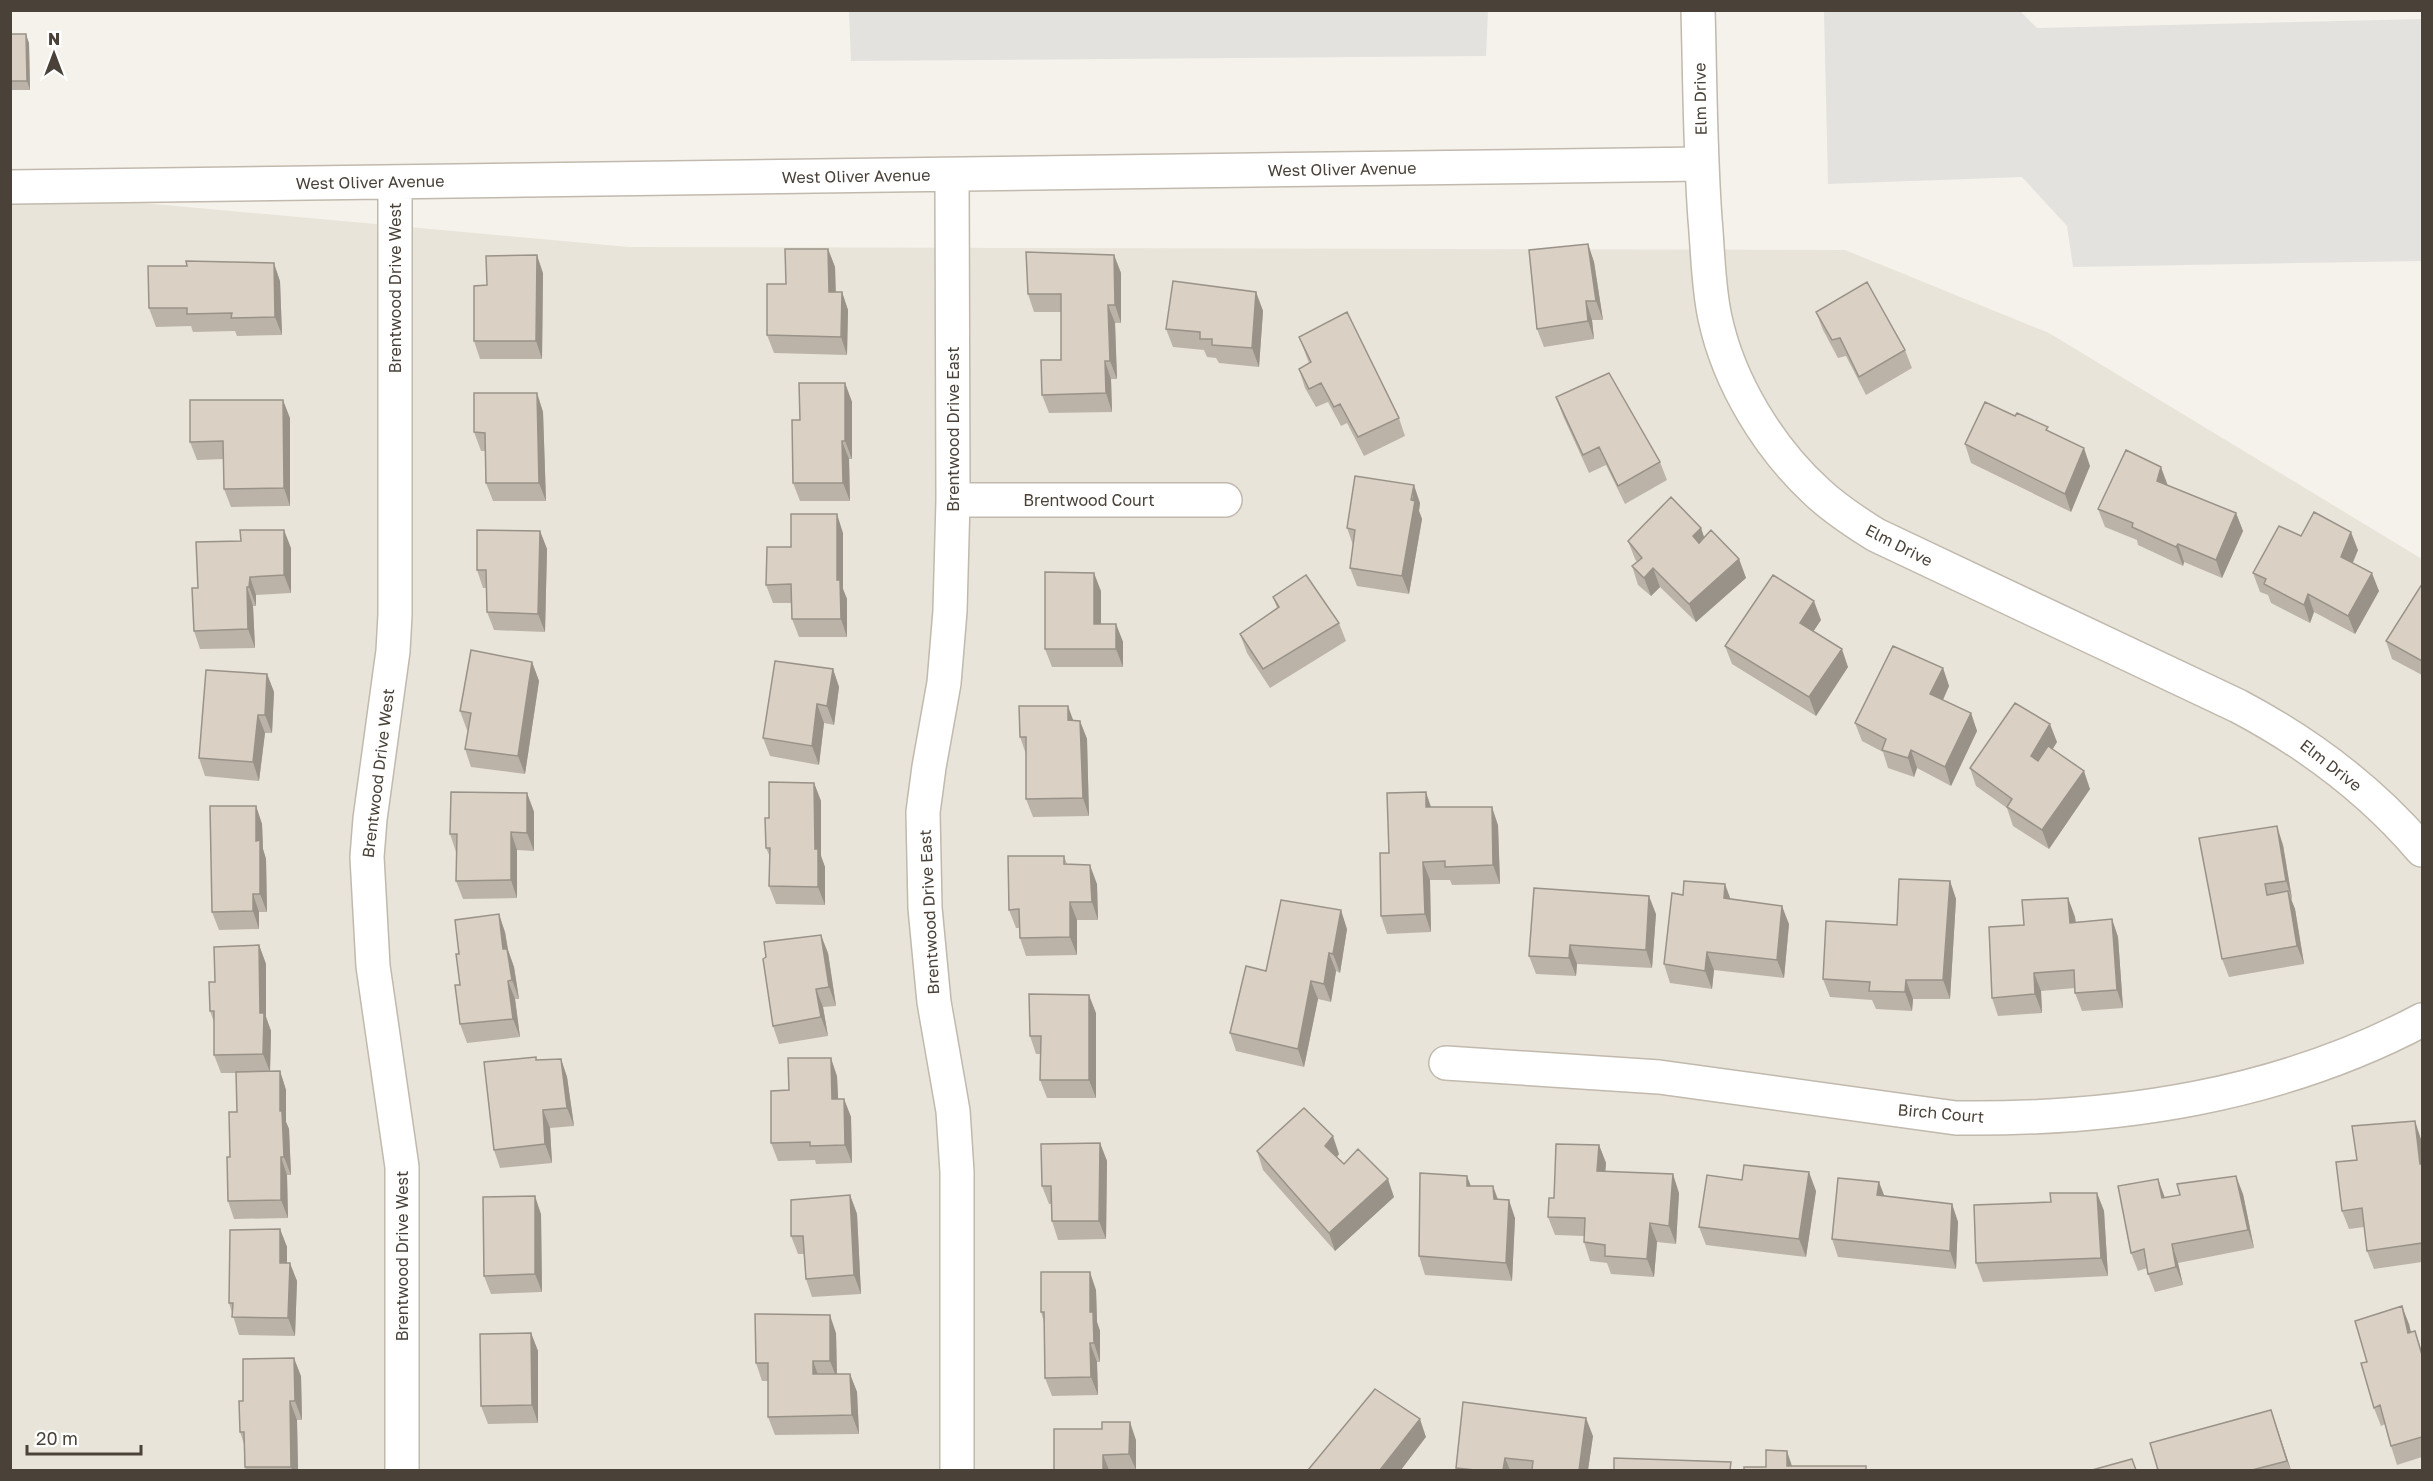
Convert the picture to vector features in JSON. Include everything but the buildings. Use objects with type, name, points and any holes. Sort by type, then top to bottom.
[{"type":"street","name":"Elm Drive","points":[[1698,10],[1701,164],[1711,292],[1716,320],[1725,353],[1743,395],[1787,460],[1815,491],[1838,510],[1876,535],[2238,705],[2283,730],[2322,756],[2362,789],[2399,823],[2422,850]]},
{"type":"street","name":"West Oliver Avenue","points":[[10,187],[1701,164]]},
{"type":"street","name":"Brentwood Drive East","points":[[952,175],[953,500],[950,611],[944,683],[923,812],[925,908],[933,990],[953,1111],[956,1151],[957,1470]]},
{"type":"street","name":"Brentwood Drive West","points":[[395,182],[395,615],[393,651],[370,819],[367,858],[373,966],[402,1167],[402,1470]]},
{"type":"street","name":"Brentwood Court","points":[[953,500],[1225,500]]},
{"type":"street","name":"Birch Court","points":[[1446,1063],[1659,1077],[1956,1118],[2073,1115],[2151,1107],[2239,1090],[2328,1062],[2398,1033],[2422,1020]]},
{"type":"shaded area","points":[[849,11],[1488,11],[1486,56],[851,61]]},
{"type":"shaded area","points":[[1824,11],[2020,11],[2037,28],[2422,19],[2422,261],[2073,267],[2067,226],[2022,177],[1828,184]]},
{"type":"shaded area","points":[[10,191],[629,247],[1845,250],[2049,333],[2422,559],[2422,1470],[11,1470]]}]
